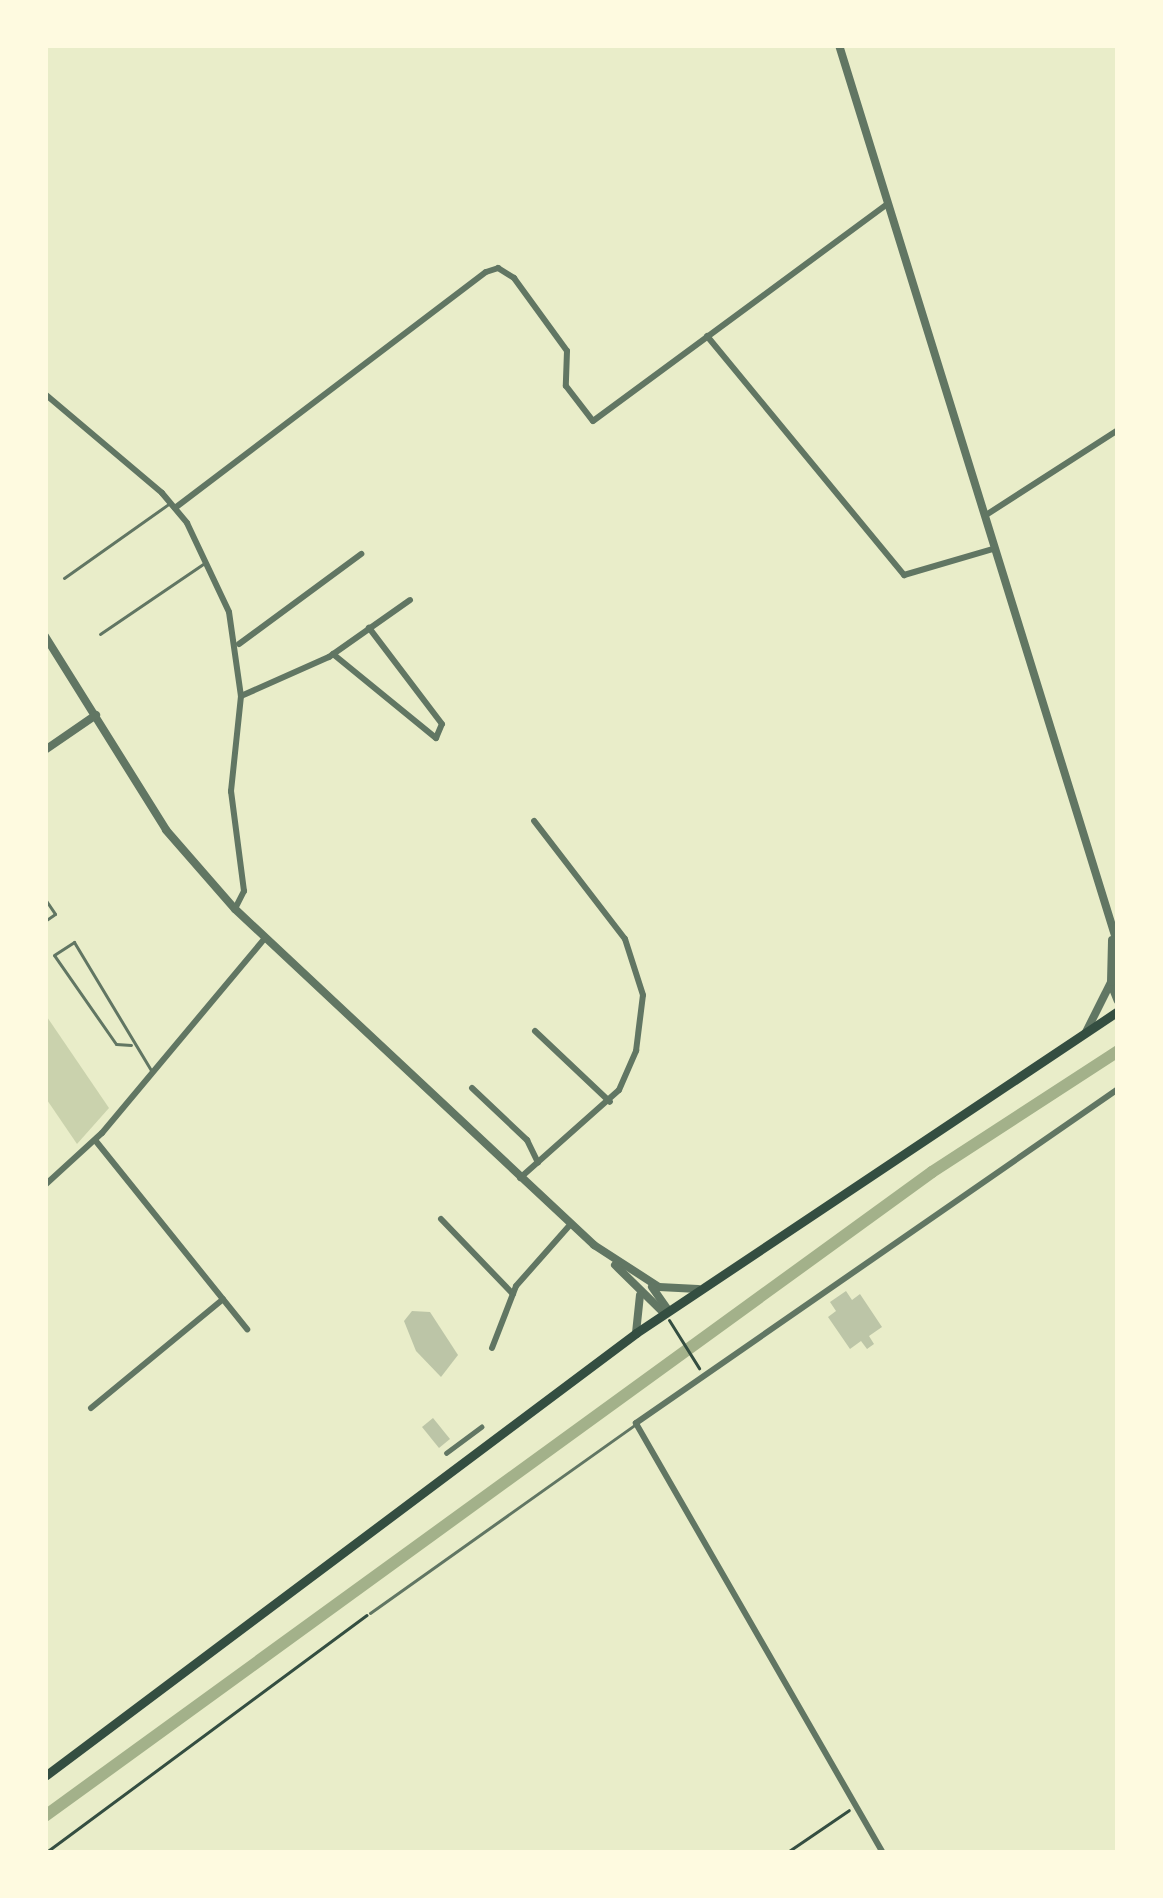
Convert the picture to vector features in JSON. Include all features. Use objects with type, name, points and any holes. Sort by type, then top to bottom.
[{"type":"main road","points":[[45,1776],[636,1333],[1118,1011]]},
{"type":"street","points":[[839,45],[1118,945]]},
{"type":"street","points":[[173,506],[498,268],[567,351],[566,386],[586,416],[600,419],[887,204]]},
{"type":"street","points":[[707,336],[904,575],[993,549]]},
{"type":"street","points":[[45,395],[139,468],[173,506],[207,562],[238,644],[241,697],[231,791],[244,891],[235,909]]},
{"type":"street","points":[[983,517],[1118,430]]},
{"type":"street","points":[[238,644],[361,554]]},
{"type":"street","points":[[241,697],[333,654],[410,600]]},
{"type":"street","points":[[333,654],[436,738],[442,724],[369,628]]},
{"type":"street","points":[[45,636],[209,883],[610,1259],[648,1282],[698,1289]]},
{"type":"street","points":[[45,750],[96,716]]},
{"type":"street","points":[[520,1178],[610,1102],[641,1027],[638,962],[534,821]]},
{"type":"street","points":[[1110,926],[1111,982],[1118,1001]]},
{"type":"street","points":[[45,1185],[95,1140],[265,938]]},
{"type":"street","points":[[1086,1032],[1111,982]]},
{"type":"street","points":[[536,1030],[610,1102]]},
{"type":"street","points":[[472,1088],[527,1140],[538,1163]]},
{"type":"street","points":[[883,1853],[636,1423],[1118,1089]]},
{"type":"street","points":[[95,1140],[247,1329]]},
{"type":"street","points":[[442,1219],[513,1294]]},
{"type":"street","points":[[492,1348],[513,1294],[570,1225]]},
{"type":"street","points":[[610,1259],[639,1294],[667,1315]]},
{"type":"street","points":[[648,1282],[667,1315]]},
{"type":"street","points":[[636,1333],[639,1294]]},
{"type":"street","points":[[91,1408],[223,1299]]},
{"type":"street","points":[[446,1453],[481,1427]]},
{"type":"lane","points":[[64,578],[173,506]]},
{"type":"lane","points":[[100,634],[207,562]]},
{"type":"lane","points":[[45,899],[55,914],[45,921]]},
{"type":"lane","points":[[131,1045],[135,1031],[74,942],[54,956],[116,1044],[131,1045],[153,1071]]},
{"type":"lane","points":[[370,1612],[636,1423]]},
{"type":"path","points":[[667,1315],[696,1364]]},
{"type":"path","points":[[45,1853],[370,1612]]},
{"type":"path","points":[[787,1853],[855,1805]]},
{"type":"green space","points":[[45,1014],[109,1108],[77,1144],[45,1097]]},
{"type":"building","points":[[846,1291],[852,1300],[860,1294],[882,1327],[869,1336],[874,1344],[867,1349],[861,1341],[850,1349],[828,1317],[836,1311],[830,1302]]},
{"type":"building","points":[[412,1311],[430,1312],[458,1355],[441,1377],[416,1351],[404,1321]]},
{"type":"building","points":[[433,1418],[450,1439],[439,1448],[422,1427]]},
{"type":"waterway","points":[[45,1816],[932,1172],[1118,1051]]}]
